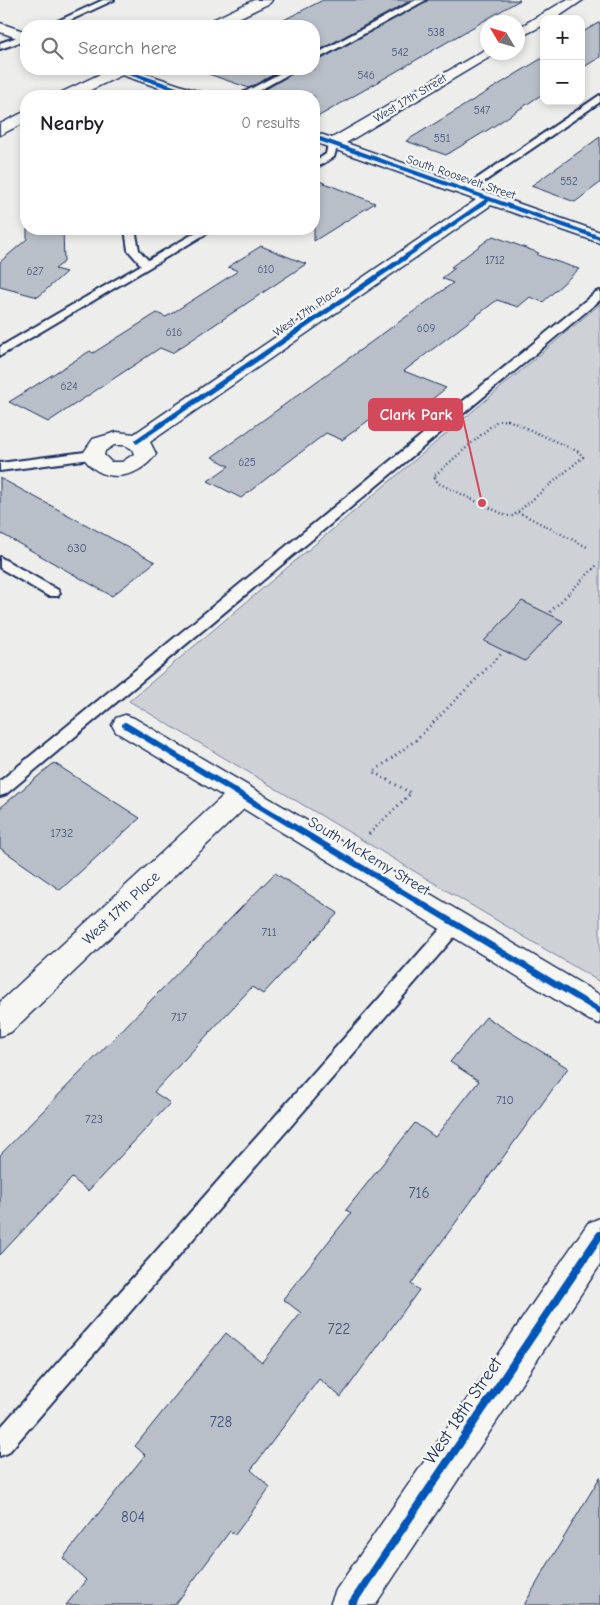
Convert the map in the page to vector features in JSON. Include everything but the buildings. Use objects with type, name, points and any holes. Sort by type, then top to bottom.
[{"type":"street","points":[[223,20],[265,0]]},
{"type":"street","points":[[551,15],[576,0]]},
{"type":"street","points":[[525,30],[540,21]]},
{"type":"street","points":[[0,27],[20,35]]},
{"type":"street","name":"West 17th Street","points":[[333,144],[480,57]]},
{"type":"street","points":[[78,90],[109,75]]},
{"type":"street","points":[[138,75],[180,90]]},
{"type":"street","points":[[0,130],[20,119]]},
{"type":"street","name":"South Roosevelt Street","points":[[320,139],[600,238]]},
{"type":"street","name":"West 17th Place","points":[[137,441],[489,199]]},
{"type":"street","points":[[122,438],[137,441],[142,445],[145,454],[142,460],[130,467],[113,469],[99,464],[93,455],[94,450],[105,441],[122,438]]},
{"type":"street","name":"South McKemy Street","points":[[125,725],[600,1011]]},
{"type":"street","name":"West 17th Place","points":[[0,1022],[242,794]]},
{"type":"street","name":"West 18th Street","points":[[351,1605],[600,1235]]},
{"type":"lane","points":[[65,20],[110,0]]},
{"type":"lane","points":[[320,55],[422,0]]},
{"type":"lane","points":[[0,46],[20,39]]},
{"type":"lane","points":[[254,90],[282,75]]},
{"type":"lane","points":[[465,190],[600,98]]},
{"type":"lane","points":[[320,162],[331,155],[333,144]]},
{"type":"lane","points":[[130,235],[131,246],[134,253],[148,265]]},
{"type":"lane","points":[[0,352],[199,235]]},
{"type":"lane","points":[[0,790],[600,294]]},
{"type":"lane","points":[[0,467],[93,455]]},
{"type":"lane","points":[[0,562],[54,593]]},
{"type":"lane","points":[[0,1444],[456,923]]},
{"type":"path","points":[[497,420],[508,420],[579,452],[583,457],[518,512],[513,516],[507,516],[438,483],[434,476],[497,420]]},
{"type":"path","points":[[518,512],[589,548]]},
{"type":"path","points":[[550,612],[598,564]]},
{"type":"path","points":[[367,836],[411,793],[373,772],[416,740],[501,654]]},
{"type":"shaded area","points":[[600,304],[600,982],[129,701]]},
{"type":"cycle path","points":[[136,75],[179,90]]},
{"type":"cycle path","points":[[320,139],[600,238]]},
{"type":"cycle path","points":[[137,441],[489,199]]},
{"type":"cycle path","points":[[125,725],[600,1011]]},
{"type":"cycle path","points":[[351,1605],[600,1235]]},
{"type":"place","name":"Clark Park","points":[[482,503]]}]
